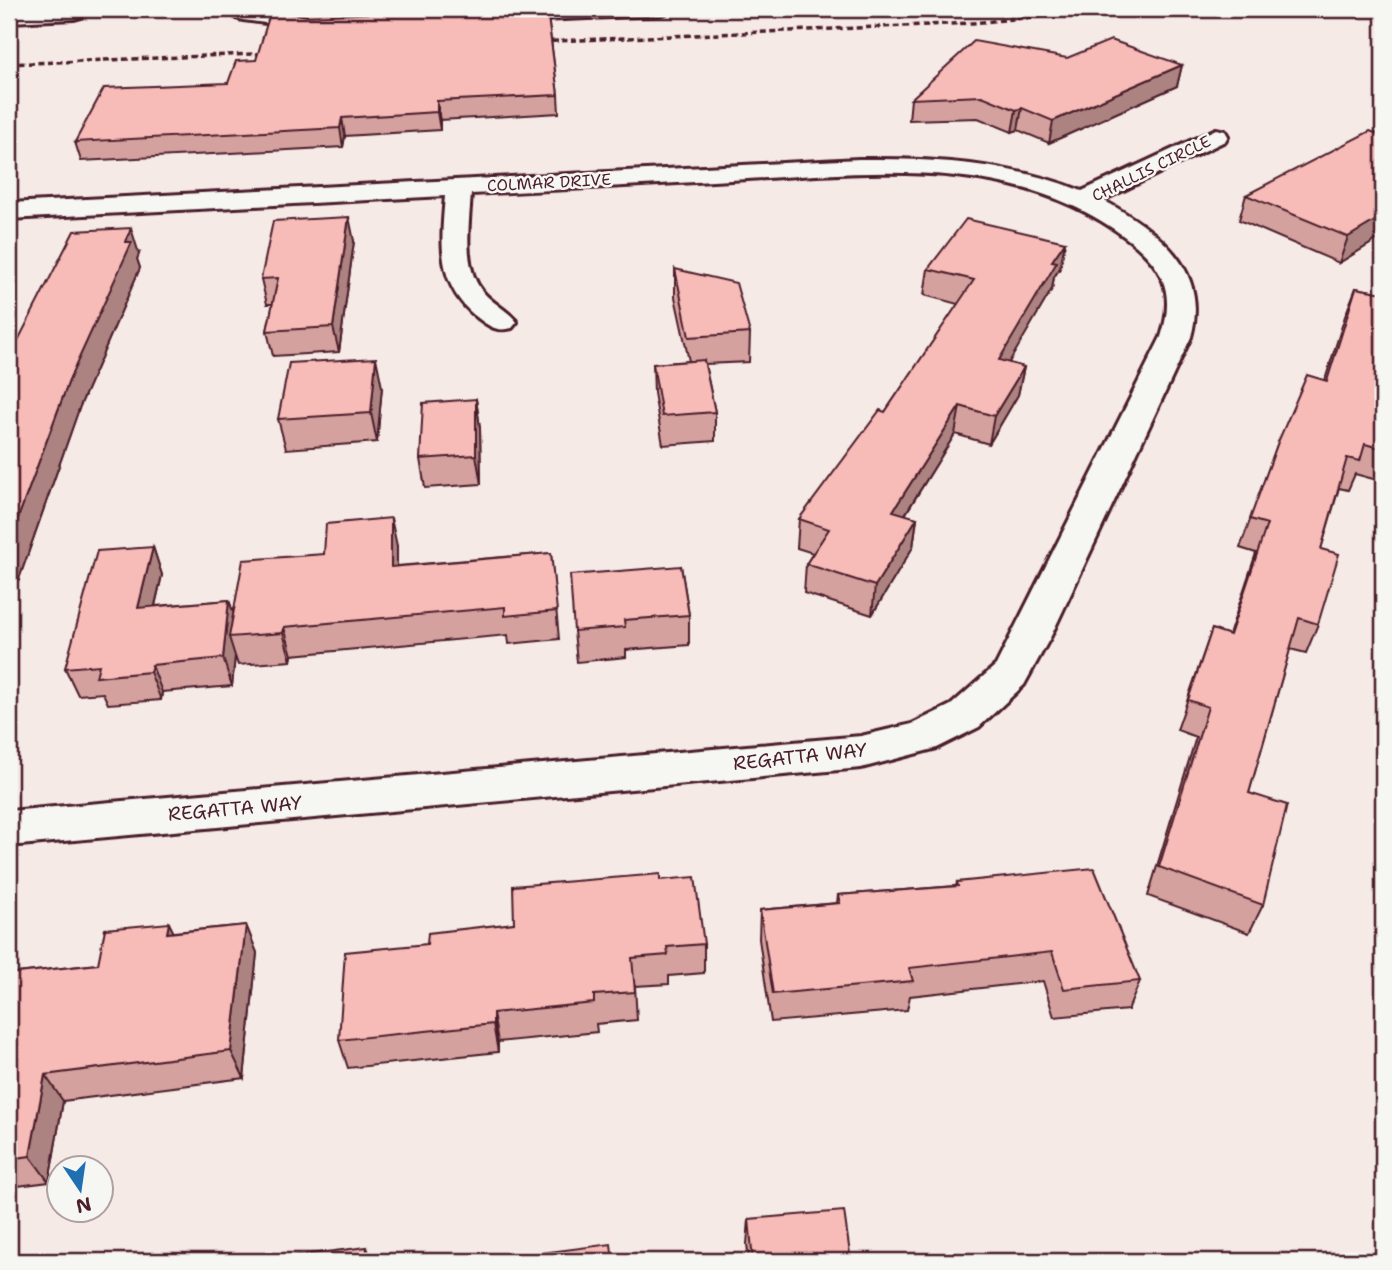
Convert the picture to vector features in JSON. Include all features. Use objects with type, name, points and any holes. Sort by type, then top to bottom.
[{"type":"street","points":[[9,16],[74,13],[77,9]]},
{"type":"street","points":[[244,9],[243,14],[310,25],[338,24]]},
{"type":"street","points":[[478,17],[659,9]]},
{"type":"street","name":"CHALLIS CIRCLE","points":[[1085,199],[1216,136]]},
{"type":"street","name":"COLMAR DRIVE","points":[[9,211],[900,164],[949,167],[1003,176],[1085,199]]},
{"type":"street","points":[[459,187],[456,253],[460,275],[474,300],[502,322]]},
{"type":"street","name":"REGATTA WAY","points":[[9,829],[861,752],[922,737],[965,716],[1010,675],[1032,636],[1184,315],[1183,295],[1173,270],[1161,254],[1133,228],[1085,199]]},
{"type":"building","points":[[547,9],[558,95],[437,101],[437,112],[342,118],[340,128],[75,142],[104,88],[228,83],[236,61],[256,60],[271,10],[307,16]]},
{"type":"building","points":[[1111,40],[1182,65],[1053,121],[982,96],[911,99],[974,41],[1067,58]]},
{"type":"building","points":[[1370,131],[1383,136],[1383,216],[1348,237],[1246,195]]},
{"type":"building","points":[[349,217],[333,327],[267,331],[278,278],[261,279],[273,221]]},
{"type":"building","points":[[966,219],[1065,242],[1052,261],[1057,262],[999,360],[1024,367],[994,416],[960,406],[893,511],[917,518],[875,586],[806,564],[829,529],[799,519],[880,410],[885,412],[974,280],[928,269]]},
{"type":"building","points":[[131,228],[126,242],[132,242],[70,378],[9,542],[9,358],[74,231]]},
{"type":"building","points":[[675,269],[736,283],[750,333],[689,337]]},
{"type":"building","points":[[1356,288],[1383,293],[1383,449],[1365,444],[1360,461],[1347,458],[1321,549],[1339,554],[1318,624],[1299,618],[1249,793],[1287,805],[1263,905],[1159,867],[1208,707],[1188,700],[1212,629],[1230,635],[1267,524],[1250,519],[1278,442],[1307,375],[1327,381]]},
{"type":"building","points":[[376,358],[371,413],[278,419],[289,363]]},
{"type":"building","points":[[704,360],[715,412],[662,416],[653,364]]},
{"type":"building","points":[[476,399],[476,455],[420,459],[423,403]]},
{"type":"building","points":[[391,518],[391,567],[551,553],[557,611],[505,616],[505,607],[284,627],[283,633],[229,637],[243,560],[324,554],[326,524]]},
{"type":"building","points":[[153,547],[138,608],[229,600],[223,658],[152,665],[150,672],[96,677],[99,665],[65,668],[97,551]]},
{"type":"building","points":[[681,566],[689,615],[624,620],[625,627],[574,631],[570,575]]},
{"type":"building","points":[[1094,868],[1140,981],[1064,989],[1052,952],[909,968],[913,981],[773,994],[760,910],[840,903],[838,895],[958,886],[957,882]]},
{"type":"building","points":[[660,874],[660,880],[695,877],[704,944],[667,947],[668,955],[632,958],[635,992],[594,995],[594,1003],[493,1013],[493,1024],[339,1040],[345,952],[427,944],[428,933],[514,923],[513,886]]},
{"type":"building","points":[[169,923],[167,933],[246,925],[231,1051],[45,1075],[30,1156],[9,1159],[9,974],[98,964],[105,929]]},
{"type":"building","points":[[844,1211],[851,1261],[753,1261],[749,1219]]},
{"type":"building","points":[[611,1244],[613,1261],[511,1261],[511,1257]]},
{"type":"building","points":[[367,1247],[366,1261],[270,1261],[270,1259]]},
{"type":"railway","points":[[533,42],[972,23],[1117,9]]},
{"type":"railway","points":[[1108,16],[1167,9]]},
{"type":"railway","points":[[9,64],[278,53]]}]
